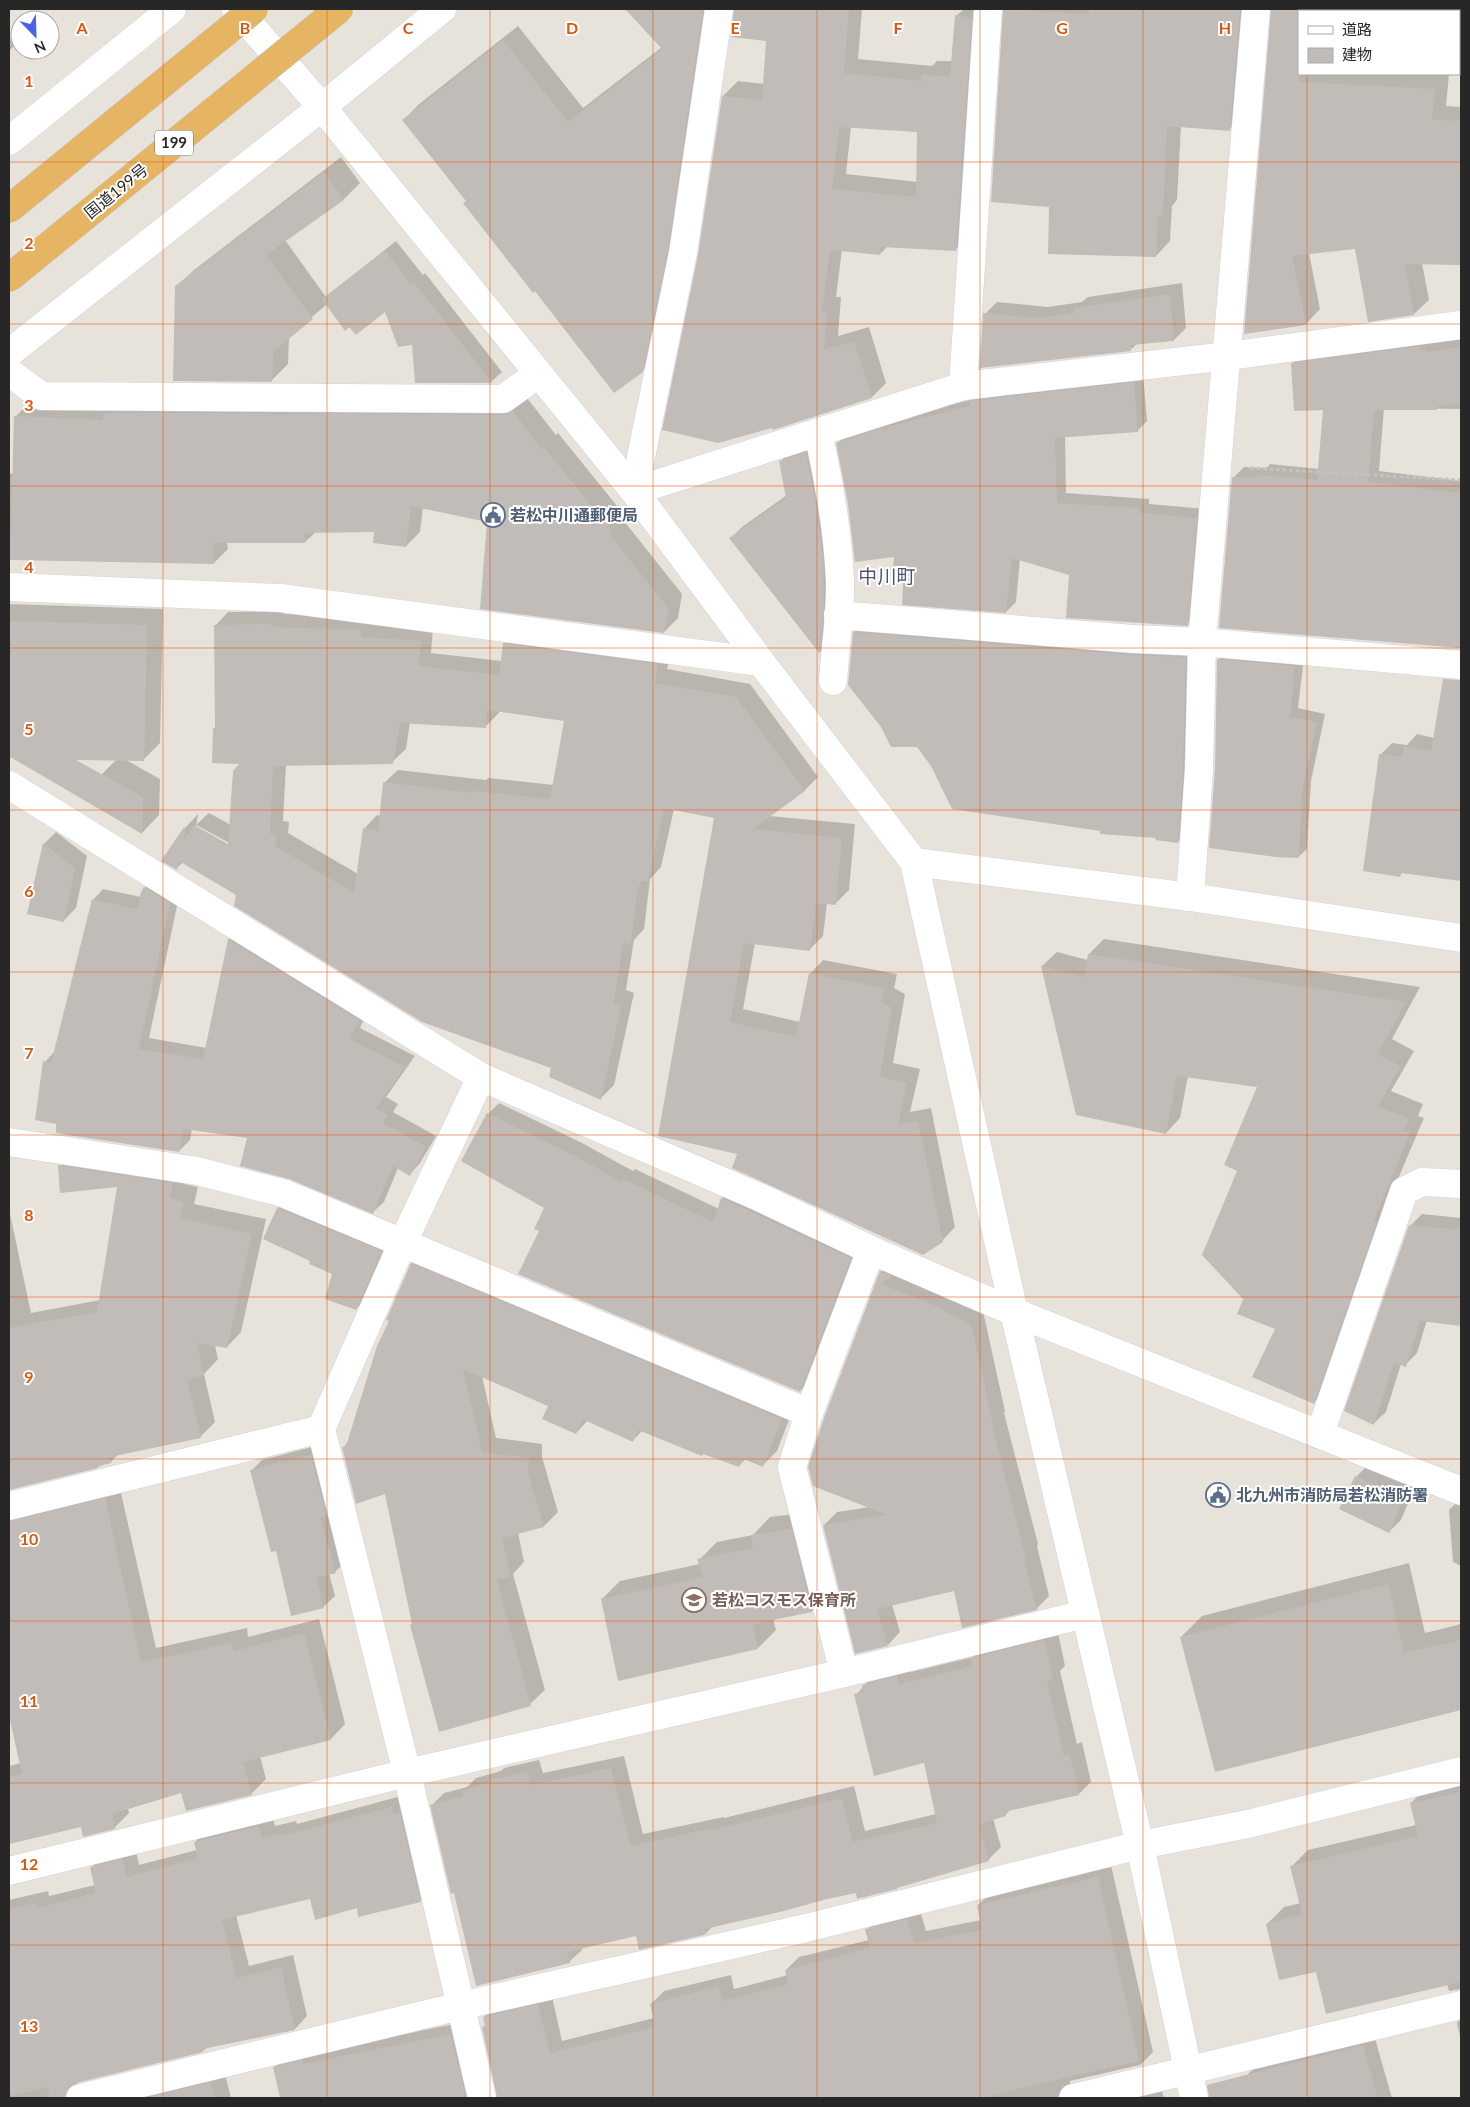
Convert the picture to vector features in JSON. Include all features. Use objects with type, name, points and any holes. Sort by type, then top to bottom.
[{"type":"highway","points":[[9,210],[254,9]]},
{"type":"highway","name":"国道199号","points":[[9,278],[339,9]]},
{"type":"street","points":[[9,141],[172,9]]},
{"type":"street","points":[[236,9],[322,107],[634,491],[761,662],[914,862],[1014,1312],[1140,1845],[1194,2098]]},
{"type":"street","points":[[9,353],[322,107],[442,9]]},
{"type":"street","points":[[634,491],[683,253],[719,9]]},
{"type":"street","points":[[962,386],[988,9]]},
{"type":"street","points":[[1190,897],[1199,769],[1202,642],[1228,356],[1256,9]]},
{"type":"street","points":[[634,491],[962,386],[1228,356],[1461,325]]},
{"type":"street","points":[[9,372],[41,396],[503,398],[538,374]]},
{"type":"street","points":[[818,433],[828,475],[840,583],[833,681]]},
{"type":"street","points":[[9,587],[280,598],[761,662]]},
{"type":"street","points":[[838,615],[1133,639],[1202,642],[1461,665]]},
{"type":"street","points":[[9,785],[481,1077],[759,1197],[871,1250],[1014,1312],[1461,1491]]},
{"type":"street","points":[[914,862],[1190,897],[1461,938]]},
{"type":"street","points":[[481,1077],[403,1242],[321,1429],[407,1773],[482,2098]]},
{"type":"street","points":[[9,1142],[206,1174],[282,1193],[809,1413]]},
{"type":"street","points":[[1320,1434],[1404,1191],[1422,1182],[1461,1184]]},
{"type":"street","points":[[844,1673],[792,1466],[809,1413],[871,1250]]},
{"type":"street","points":[[9,1506],[321,1429]]},
{"type":"street","points":[[9,1871],[407,1773],[844,1673],[1085,1614]]},
{"type":"street","points":[[80,2098],[460,2006],[802,1929],[1140,1845],[1248,1824],[1461,1771]]},
{"type":"street","points":[[1073,2098],[1461,2005]]},
{"type":"path","points":[[1218,466],[1461,480]]},
{"type":"building","points":[[625,9],[703,9],[668,250],[643,372],[614,393],[535,291],[533,293],[463,203],[466,201],[402,120],[503,40],[568,122],[662,49]]},
{"type":"building","points":[[734,9],[849,9],[844,73],[921,81],[921,75],[950,76],[955,15],[972,18],[956,251],[881,247],[880,255],[830,250],[822,311],[827,312],[824,350],[854,341],[872,398],[773,430],[772,428],[718,443],[662,430],[698,255],[722,96],[762,100],[766,41],[731,37]],"holes":[[[839,127],[917,132],[916,197],[832,189]]]},
{"type":"building","points":[[1003,9],[1089,14],[1089,9],[1240,9],[1230,131],[1167,126],[1163,216],[1158,216],[1156,257],[1048,254],[1049,207],[991,202]]},
{"type":"building","points":[[1271,9],[1299,9],[1299,82],[1435,89],[1432,120],[1461,121],[1461,265],[1405,264],[1414,315],[1368,322],[1355,249],[1292,256],[1306,325],[1244,334]]},
{"type":"building","points":[[324,172],[344,200],[266,255],[313,319],[273,352],[272,382],[173,381],[175,286]]},
{"type":"building","points":[[385,250],[411,285],[414,283],[433,306],[492,383],[415,383],[412,345],[398,347],[385,312],[356,335],[349,327],[345,331],[322,299]]},
{"type":"building","points":[[1170,294],[1174,341],[1131,345],[1131,351],[980,368],[983,313],[1035,318],[1075,313],[1074,308]]},
{"type":"building","points":[[1420,346],[1421,350],[1425,349],[1425,352],[1461,347],[1461,403],[1437,407],[1437,410],[1374,410],[1368,482],[1461,493],[1461,648],[1219,628],[1232,477],[1257,478],[1257,475],[1317,480],[1323,410],[1294,411],[1291,363]]},
{"type":"building","points":[[1134,382],[1138,432],[1055,438],[1057,503],[1140,508],[1140,513],[1197,518],[1188,626],[1066,618],[1069,575],[1012,558],[1006,613],[902,605],[904,566],[893,566],[894,557],[855,562],[848,504],[836,443],[882,428],[882,430],[970,406],[970,401]]},
{"type":"building","points":[[513,411],[542,450],[543,446],[612,531],[610,535],[669,609],[664,633],[480,609],[487,522],[411,506],[406,547],[373,543],[374,532],[305,533],[305,543],[214,543],[214,564],[10,560],[14,416],[103,420],[103,413],[503,415]]},
{"type":"building","points":[[806,452],[817,509],[823,563],[824,605],[820,654],[729,538],[786,498],[779,461]]},
{"type":"building","points":[[9,621],[147,625],[144,761],[76,760],[143,797],[142,834],[9,758]]},
{"type":"building","points":[[271,624],[271,627],[361,630],[361,637],[421,641],[418,666],[499,675],[503,643],[658,664],[655,683],[736,697],[805,791],[753,829],[842,838],[836,905],[816,903],[810,951],[744,943],[730,1022],[796,1037],[809,973],[884,988],[881,1002],[892,1008],[880,1077],[907,1083],[898,1125],[918,1121],[943,1242],[923,1255],[732,1168],[737,1154],[658,1136],[714,818],[664,808],[648,882],[641,881],[641,886],[638,886],[631,944],[623,943],[614,1003],[621,1006],[601,1100],[549,1077],[551,1068],[422,1022],[234,906],[236,895],[179,861],[177,870],[161,861],[184,827],[186,828],[183,841],[194,825],[228,844],[233,771],[239,764],[212,763],[213,728],[215,728],[214,625]],"holes":[[[487,710],[564,721],[550,799],[474,791],[473,793],[383,782],[378,831],[363,828],[354,893],[275,846],[276,835],[270,834],[273,766],[393,764],[400,723],[486,728]]]},
{"type":"building","points":[[853,632],[1132,655],[1186,657],[1183,768],[1178,843],[1155,840],[1156,838],[1100,834],[1100,831],[952,809],[931,766],[917,747],[891,747],[881,727],[848,685]]},
{"type":"building","points":[[1217,659],[1295,666],[1290,717],[1317,722],[1302,791],[1299,858],[1275,857],[1209,848],[1215,769]]},
{"type":"building","points":[[1443,679],[1461,680],[1461,881],[1401,873],[1400,877],[1363,871],[1379,754],[1402,757],[1404,746],[1431,751]]},
{"type":"building","points":[[43,843],[75,868],[64,922],[27,914]]},
{"type":"building","points":[[144,887],[170,903],[139,1049],[203,1059],[228,939],[359,1020],[350,1039],[405,1067],[376,1108],[388,1115],[383,1123],[426,1147],[410,1176],[393,1166],[373,1214],[289,1179],[240,1166],[247,1138],[184,1129],[179,1152],[56,1133],[56,1124],[35,1120],[43,1061],[51,1063],[92,899],[137,909]]},
{"type":"building","points":[[1088,954],[1406,1002],[1378,1054],[1400,1066],[1378,1106],[1409,1119],[1404,1131],[1410,1133],[1373,1222],[1377,1222],[1314,1404],[1252,1377],[1275,1329],[1237,1314],[1243,1299],[1202,1255],[1237,1171],[1224,1165],[1257,1087],[1177,1076],[1166,1134],[1076,1115],[1041,966],[1084,977]]},
{"type":"building","points":[[487,1113],[571,1154],[622,1182],[623,1179],[713,1222],[721,1198],[851,1258],[800,1392],[518,1274],[539,1231],[534,1229],[544,1208],[461,1161]]},
{"type":"building","points":[[58,1165],[173,1183],[170,1198],[184,1202],[180,1218],[252,1234],[227,1348],[197,1343],[204,1375],[187,1380],[201,1438],[110,1457],[111,1463],[97,1466],[98,1468],[9,1490],[9,1328],[97,1312],[117,1187],[60,1193]]},
{"type":"building","points":[[277,1208],[382,1251],[356,1310],[325,1299],[332,1274],[309,1264],[310,1261],[263,1239]]},
{"type":"building","points":[[1409,1225],[1461,1230],[1461,1326],[1420,1321],[1406,1367],[1394,1363],[1374,1425],[1344,1411]]},
{"type":"building","points":[[411,1263],[782,1419],[763,1467],[744,1459],[739,1467],[703,1454],[702,1456],[638,1430],[633,1442],[582,1419],[576,1434],[542,1419],[548,1406],[463,1369],[482,1452],[529,1458],[528,1472],[544,1527],[502,1538],[511,1577],[497,1580],[531,1706],[439,1732],[410,1625],[412,1624],[385,1494],[356,1504],[342,1447],[346,1446],[377,1346],[389,1321],[386,1320]]},
{"type":"building","points":[[880,1271],[893,1276],[881,1284],[946,1310],[945,1312],[971,1324],[992,1426],[1026,1558],[1024,1559],[1037,1610],[962,1628],[954,1591],[877,1609],[888,1646],[855,1654],[823,1525],[887,1515],[813,1486],[808,1467],[824,1418]]},
{"type":"building","points":[[311,1455],[326,1515],[320,1517],[336,1573],[316,1578],[324,1608],[291,1616],[276,1551],[271,1552],[250,1470]]},
{"type":"building","points":[[1355,1476],[1404,1498],[1389,1533],[1339,1509]]},
{"type":"building","points":[[105,1498],[141,1662],[232,1643],[234,1651],[304,1633],[331,1740],[243,1762],[252,1795],[186,1811],[181,1793],[112,1814],[115,1829],[83,1837],[81,1827],[9,1844],[9,1777],[22,1774],[9,1716],[9,1521]]},
{"type":"building","points":[[792,1529],[812,1612],[753,1624],[758,1649],[618,1681],[601,1599],[703,1577],[697,1559],[753,1548],[751,1535]]},
{"type":"building","points":[[1388,1584],[1404,1653],[1461,1640],[1461,1710],[1215,1772],[1180,1637]]},
{"type":"building","points":[[1044,1640],[1053,1679],[1047,1681],[1064,1756],[1070,1754],[1079,1795],[1004,1812],[1006,1816],[979,1824],[989,1861],[897,1889],[857,1899],[856,1893],[827,1899],[705,1929],[706,1934],[704,1935],[639,1950],[636,1936],[567,1952],[570,1963],[476,1986],[454,1893],[451,1894],[430,1805],[463,1796],[462,1791],[491,1782],[491,1780],[527,1771],[530,1785],[611,1768],[631,1846],[712,1828],[712,1830],[842,1798],[853,1842],[937,1823],[924,1763],[874,1776],[854,1694],[864,1692],[862,1685],[897,1676],[899,1684],[972,1666],[970,1658]]},
{"type":"building","points":[[1461,1792],[1461,1982],[1326,2014],[1316,1972],[1279,1980],[1266,1924],[1302,1914],[1290,1866],[1418,1836],[1410,1803]]},
{"type":"building","points":[[392,1807],[394,1815],[400,1813],[421,1902],[358,1917],[357,1908],[315,1920],[310,1899],[222,1920],[236,1978],[281,1967],[295,2030],[203,2049],[203,2052],[76,2083],[69,2087],[65,2098],[49,2098],[48,2087],[9,2096],[9,1909],[36,1903],[37,1908],[96,1893],[90,1867],[122,1859],[127,1877],[198,1858],[194,1842],[259,1826],[262,1838],[284,1833],[284,1835]]},
{"type":"building","points":[[1098,1877],[1139,2061],[984,2098],[497,2098],[482,2027],[485,2026],[483,2017],[538,2004],[550,2053],[655,2027],[650,2004],[718,1986],[722,2001],[788,1984],[785,1970],[870,1948],[865,1929],[907,1919],[914,1943],[982,1930],[977,1905]]},
{"type":"building","points":[[451,2034],[466,2098],[280,2098],[273,2067],[302,2060],[303,2064]]},
{"type":"building","points":[[1363,2045],[1378,2098],[1209,2098],[1207,2085]]},
{"type":"building","points":[[211,2082],[215,2098],[145,2098]]},
{"type":"place","name":"若松中川通郵便局","points":[[493,515]]},
{"type":"place","name":"北九州市消防局若松消防署","points":[[1218,1495]]},
{"type":"place","name":"若松コスモス保育所","points":[[694,1600]]},
{"type":"district","name":"中川町","points":[[887,576]]}]
